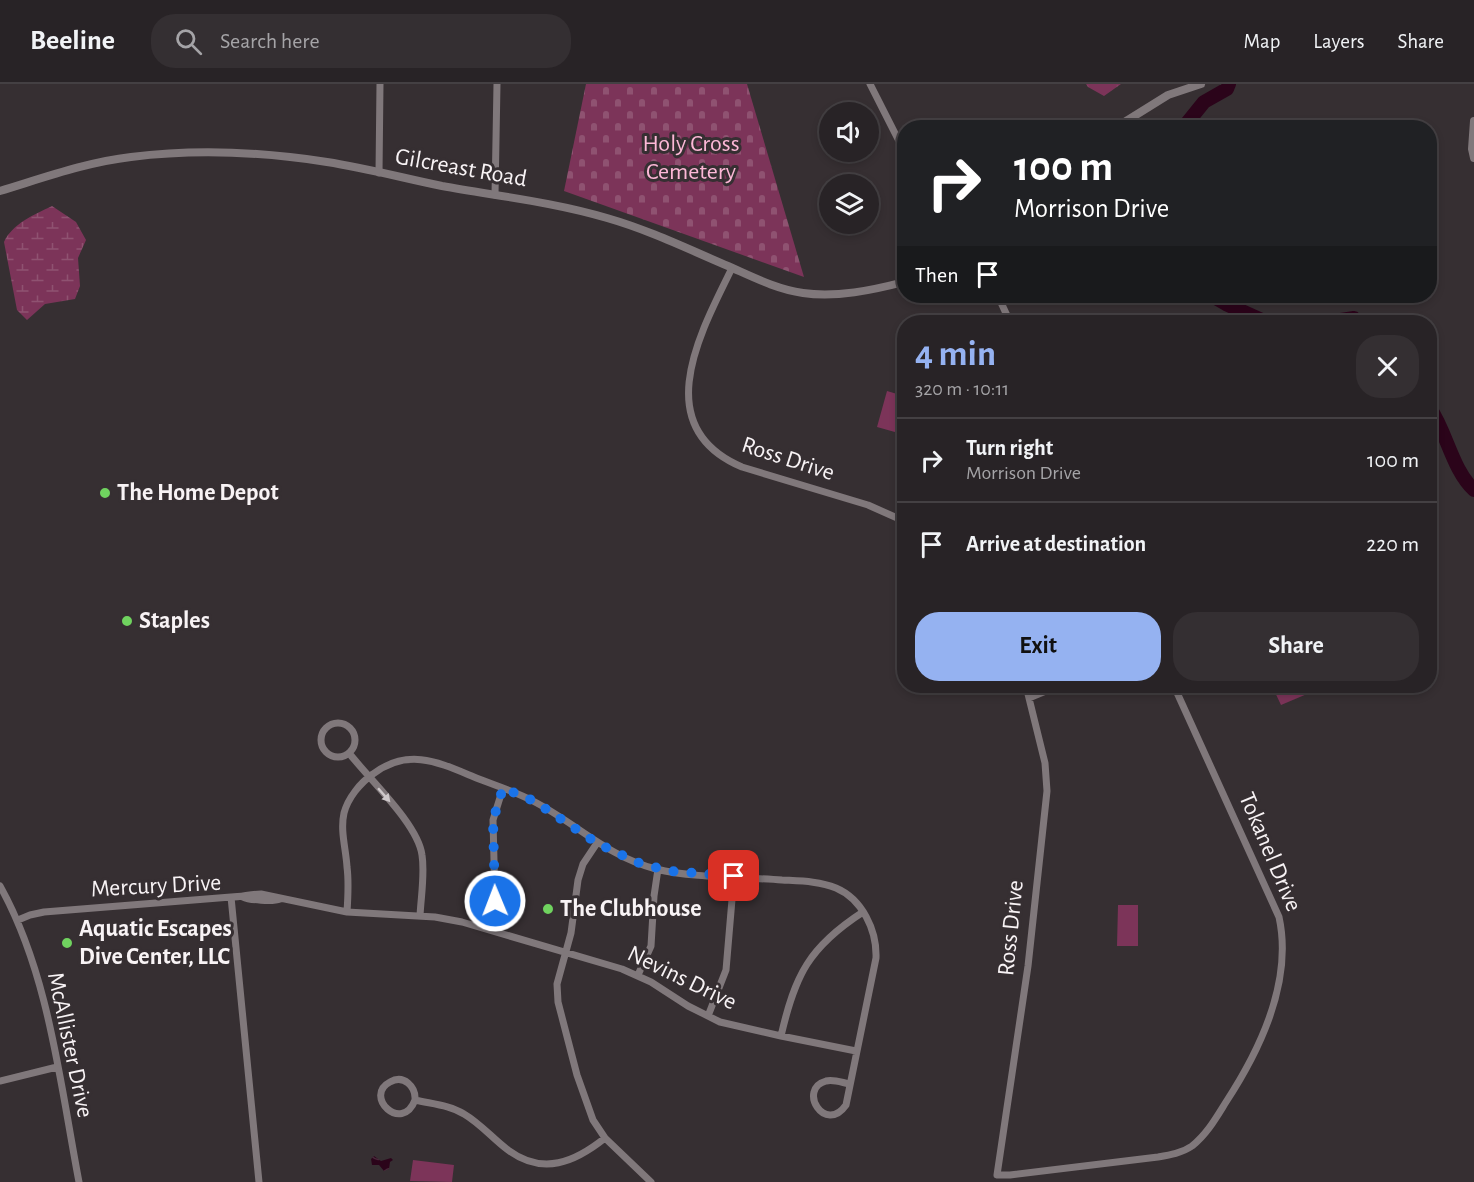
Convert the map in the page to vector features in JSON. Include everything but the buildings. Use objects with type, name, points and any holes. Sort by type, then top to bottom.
[{"type":"street","points":[[379,173],[380,84]]},
{"type":"street","points":[[495,195],[497,84]]},
{"type":"street","points":[[870,84],[897,137]]},
{"type":"street","points":[[1128,120],[1168,96],[1201,84]]},
{"type":"street","points":[[1474,121],[1472,149],[1474,158]]},
{"type":"street","name":"Gilcreast Road","points":[[0,191],[93,164],[147,155],[235,153],[279,156],[330,162],[542,203],[610,219],[687,248],[771,285],[805,294],[841,294],[897,283]]},
{"type":"street","name":"Ross Drive","points":[[732,268],[701,333],[692,366],[690,401],[692,418],[700,434],[711,449],[726,460],[742,467],[868,505],[897,518]]},
{"type":"street","name":"Ross Drive","points":[[998,1175],[1028,966],[1047,791],[1045,763],[1028,693]]},
{"type":"street","points":[[1029,698],[1041,693]]},
{"type":"street","name":"Tokanel Drive","points":[[998,1175],[1158,1157],[1175,1154],[1191,1147],[1214,1121],[1259,1047],[1284,953],[1279,917],[1177,693]]},
{"type":"street","points":[[340,723],[352,730],[355,741],[354,748],[349,753],[336,757],[326,753],[321,740],[326,728],[340,723]]},
{"type":"street","points":[[349,753],[416,837],[423,857],[420,916]]},
{"type":"street","points":[[347,912],[349,885],[343,841],[344,813],[352,795],[368,777],[388,764],[403,760],[421,759],[441,763],[534,801],[624,858],[658,869],[823,883],[852,898],[863,912],[875,938],[876,958],[846,1105],[838,1113],[831,1115],[824,1114],[816,1106],[813,1095],[821,1083],[832,1081],[850,1084]]},
{"type":"street","points":[[488,929],[495,901],[493,820],[503,788]]},
{"type":"street","points":[[597,843],[580,872],[573,926],[557,984],[558,1002],[586,1105],[593,1120],[605,1138],[651,1182]]},
{"type":"street","points":[[638,975],[651,946],[658,869]]},
{"type":"street","points":[[708,1016],[727,964],[734,876]]},
{"type":"street","name":"McAllister Drive","points":[[0,886],[18,920],[39,984],[79,1182]]},
{"type":"street","name":"Nevins Drive","points":[[231,897],[261,894],[347,912],[449,919],[567,952],[638,975],[688,1006],[730,1025],[856,1051]]},
{"type":"street","name":"Mercury Drive","points":[[18,920],[44,912],[231,897],[259,1182]]},
{"type":"street","points":[[781,1036],[792,993],[801,973],[816,952],[843,925],[863,912]]},
{"type":"street","points":[[0,1081],[57,1066]]},
{"type":"street","points":[[403,1080],[410,1083],[414,1089],[415,1100],[406,1112],[392,1113],[384,1106],[381,1098],[382,1091],[389,1082],[403,1080]]},
{"type":"street","points":[[415,1100],[445,1106],[464,1114],[507,1150],[530,1162],[549,1164],[569,1161],[590,1150],[605,1138]]},
{"type":"green space","name":"Holy Cross Cemetery","points":[[586,84],[747,84],[804,277],[564,191]]},
{"type":"green space","points":[[1086,84],[1121,84],[1104,96]]},
{"type":"green space","points":[[52,206],[76,222],[86,240],[78,258],[80,286],[75,299],[45,304],[27,320],[17,310],[4,242],[18,225]]},
{"type":"green space","points":[[887,391],[897,394],[897,433],[877,427]]},
{"type":"green space","points":[[1275,693],[1307,694],[1281,705]]},
{"type":"green space","points":[[1118,905],[1138,905],[1138,946],[1117,946]]},
{"type":"green space","points":[[413,1160],[454,1165],[452,1182],[410,1181]]},
{"type":"water","points":[[374,1156],[381,1161],[391,1158],[393,1160],[390,1162],[389,1169],[384,1171],[379,1165],[372,1165],[371,1159]]},
{"type":"waterway","points":[[1189,120],[1204,102],[1227,89],[1229,84]]},
{"type":"waterway","points":[[1224,303],[1250,315]]},
{"type":"waterway","points":[[1437,420],[1460,472],[1474,490]]},
{"type":"place","name":"The Home Depot","points":[[105,493]]},
{"type":"place","name":"Staples","points":[[127,621]]},
{"type":"place","name":"The Clubhouse","points":[[548,909]]},
{"type":"place","name":"Aquatic Escapes Dive Center, LLC","points":[[67,943]]},
{"type":"route","points":[[495,901],[492,829],[503,788],[534,801],[624,858],[669,871],[734,876]]}]
